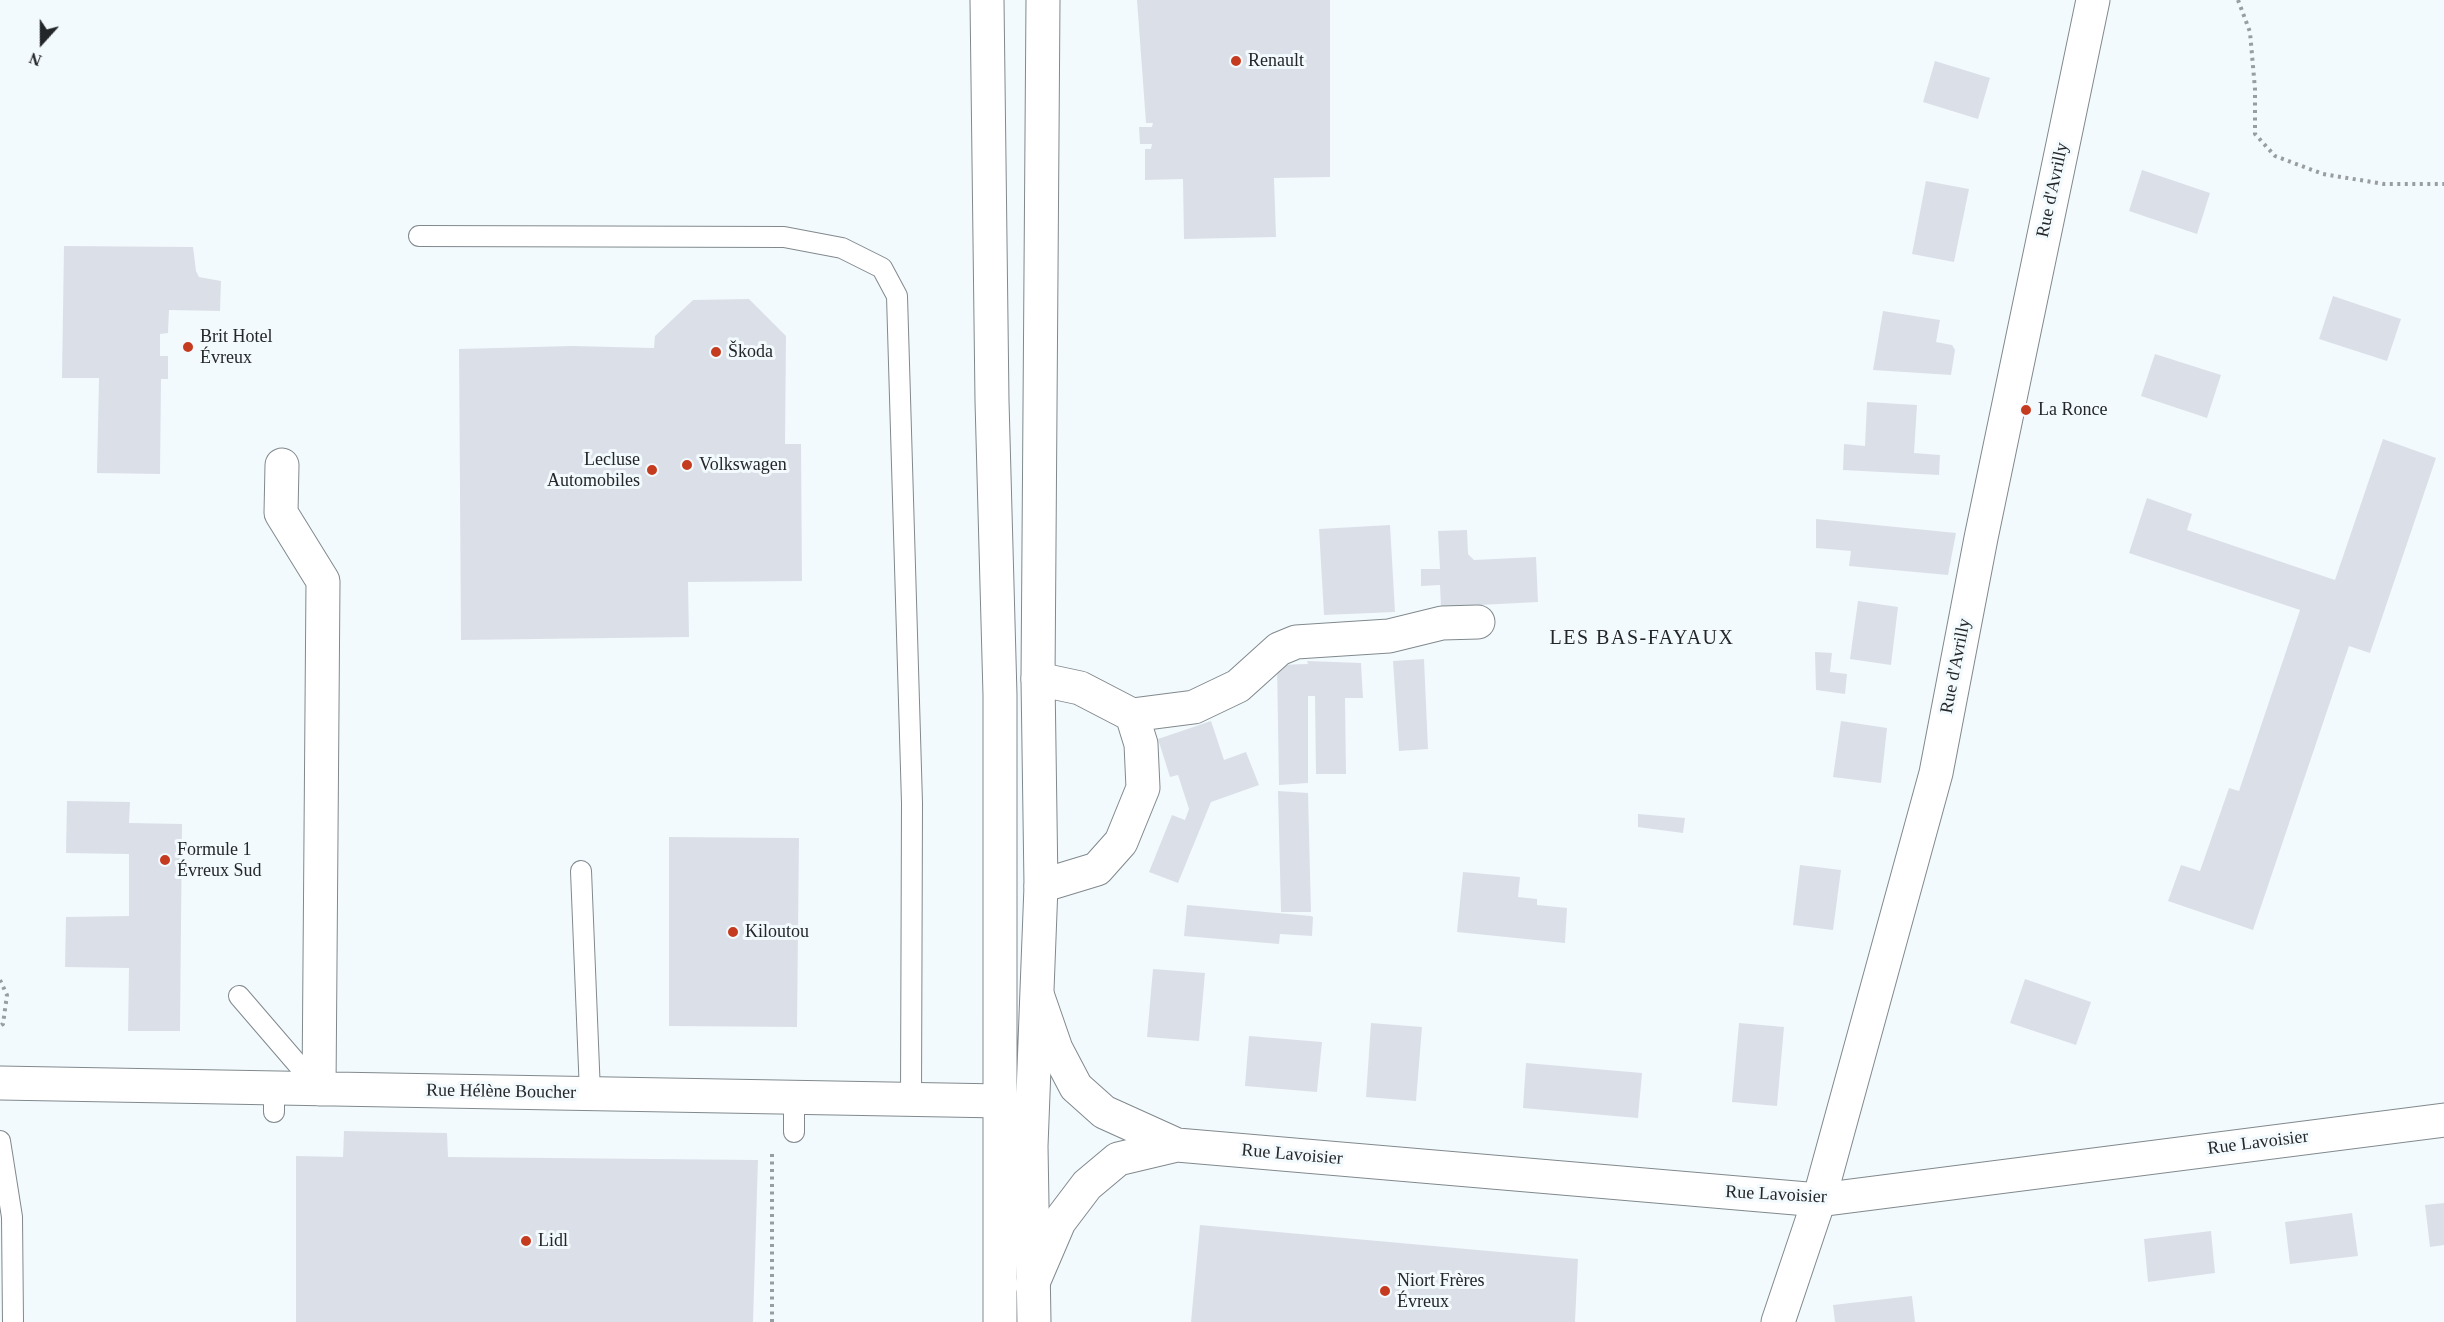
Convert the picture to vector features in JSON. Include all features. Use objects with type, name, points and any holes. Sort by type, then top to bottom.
[{"type":"street","points":[[987,0],[992,401],[1000,695],[1000,1322]]},
{"type":"street","points":[[1034,1322],[1031,1146],[1041,886],[1038,680],[1043,0]]},
{"type":"street","name":"Rue d'Avrilly","points":[[1778,1322],[1819,1200],[1936,772],[1981,538],[2093,0]]},
{"type":"street","points":[[282,465],[281,513],[322,581],[319,1089]]},
{"type":"street","points":[[1038,680],[1080,688],[1131,715],[1194,707],[1238,686],[1279,649],[1296,642],[1389,636],[1442,623],[1479,622]]},
{"type":"street","points":[[1041,886],[1097,869],[1121,842],[1143,788],[1141,744],[1131,715]]},
{"type":"street","name":"Rue Lavoisier","points":[[1038,997],[1056,1049],[1076,1087],[1104,1112],[1177,1145]]},
{"type":"street","name":"Rue Hélène Boucher","points":[[0,1083],[274,1100],[319,1089],[1001,1101]]},
{"type":"street","name":"Rue Lavoisier","points":[[1032,1285],[1059,1222],[1087,1185],[1118,1160],[1177,1145],[1819,1200],[2444,1120]]},
{"type":"lane","points":[[419,236],[784,237],[842,248],[882,268],[897,296],[912,779],[911,1100]]},
{"type":"lane","points":[[581,871],[590,1093]]},
{"type":"lane","points":[[239,996],[319,1089]]},
{"type":"lane","points":[[794,1097],[794,1132]]},
{"type":"lane","points":[[0,1142],[12,1217],[14,1322]]},
{"type":"path","points":[[2238,0],[2250,32],[2255,89],[2255,134],[2275,156],[2323,174],[2384,184],[2444,184]]},
{"type":"path","points":[[0,980],[7,995],[3,1023],[0,1026]]},
{"type":"path","points":[[772,1151],[772,1322]]},
{"type":"building","name":"Renault","points":[[1137,0],[1330,0],[1330,177],[1274,178],[1276,237],[1184,239],[1183,179],[1145,180],[1145,149],[1151,149],[1152,144],[1140,144],[1139,127],[1152,127],[1153,123],[1146,123]]},
{"type":"building","points":[[1935,61],[1990,78],[1978,119],[1923,102]]},
{"type":"building","points":[[2142,170],[2210,193],[2197,234],[2129,211]]},
{"type":"building","points":[[1926,181],[1969,189],[1954,262],[1912,254]]},
{"type":"building","points":[[64,246],[193,247],[199,277],[221,281],[220,311],[169,310],[168,333],[160,334],[160,356],[168,356],[168,379],[161,379],[160,474],[97,473],[99,378],[62,378]]},
{"type":"building","points":[[2333,296],[2401,319],[2387,361],[2319,339]]},
{"type":"building","name":"Volkswagen","points":[[749,299],[786,336],[785,444],[801,444],[802,581],[688,582],[689,637],[461,640],[459,349],[572,346],[654,348],[655,336],[693,300]]},
{"type":"building","points":[[1883,311],[1940,320],[1936,342],[1952,345],[1955,350],[1951,375],[1873,370]]},
{"type":"building","points":[[2155,354],[2221,375],[2207,418],[2141,396]]},
{"type":"building","points":[[1867,402],[1917,405],[1914,453],[1940,455],[1939,475],[1843,470],[1844,444],[1865,446]]},
{"type":"building","points":[[2383,439],[2436,458],[2370,653],[2349,646],[2253,930],[2168,901],[2181,865],[2200,871],[2229,788],[2239,791],[2300,610],[2129,553],[2147,498],[2192,514],[2187,530],[2335,580]]},
{"type":"building","points":[[1816,519],[1956,533],[1948,575],[1849,566],[1851,551],[1816,548]]},
{"type":"building","points":[[1390,525],[1395,612],[1324,615],[1319,529]]},
{"type":"building","points":[[1467,530],[1468,554],[1474,560],[1536,557],[1538,602],[1441,607],[1440,585],[1421,586],[1421,569],[1440,569],[1438,531]]},
{"type":"building","points":[[1858,601],[1898,607],[1891,665],[1850,659]]},
{"type":"building","points":[[1815,652],[1832,653],[1830,672],[1847,674],[1845,694],[1816,690]]},
{"type":"building","points":[[1424,659],[1428,749],[1399,751],[1393,661]]},
{"type":"building","points":[[1307,661],[1361,663],[1363,698],[1345,698],[1346,774],[1316,774],[1315,696],[1308,696],[1308,783],[1279,785],[1277,665],[1308,664]]},
{"type":"building","points":[[1211,721],[1224,760],[1246,752],[1259,785],[1211,802],[1178,883],[1149,872],[1172,815],[1185,820],[1189,809],[1178,775],[1170,777],[1158,739]]},
{"type":"building","points":[[1841,721],[1887,728],[1881,783],[1833,777]]},
{"type":"building","points":[[1278,791],[1308,793],[1311,912],[1281,912]]},
{"type":"building","points":[[67,801],[130,802],[129,823],[182,824],[180,1031],[128,1031],[129,968],[65,967],[66,917],[129,916],[129,854],[66,853]]},
{"type":"building","points":[[1638,814],[1685,818],[1683,833],[1638,827]]},
{"type":"building","name":"Kiloutou","points":[[669,837],[799,838],[797,1027],[669,1026]]},
{"type":"building","points":[[1800,865],[1841,870],[1833,930],[1793,925]]},
{"type":"building","points":[[1463,872],[1520,877],[1518,897],[1537,899],[1537,905],[1567,908],[1565,943],[1457,932]]},
{"type":"building","points":[[1187,905],[1311,916],[1313,917],[1312,936],[1280,934],[1279,944],[1184,936]]},
{"type":"building","points":[[1153,969],[1205,973],[1199,1041],[1147,1037]]},
{"type":"building","points":[[2025,979],[2091,1002],[2076,1045],[2010,1023]]},
{"type":"building","points":[[1371,1023],[1422,1027],[1416,1101],[1366,1097]]},
{"type":"building","points":[[1739,1023],[1784,1027],[1777,1106],[1732,1102]]},
{"type":"building","points":[[1249,1036],[1322,1042],[1317,1092],[1245,1086]]},
{"type":"building","points":[[1526,1063],[1642,1073],[1638,1118],[1523,1108]]},
{"type":"building","name":"Lidl","points":[[344,1131],[447,1133],[448,1157],[758,1160],[753,1322],[296,1322],[296,1156],[343,1157]]},
{"type":"building","points":[[2444,1203],[2444,1245],[2430,1247],[2425,1205]]},
{"type":"building","points":[[2352,1213],[2358,1256],[2290,1264],[2285,1222]]},
{"type":"building","name":"Niort Frères Évreux","points":[[1200,1225],[1578,1259],[1575,1322],[1191,1322]]},
{"type":"building","points":[[2211,1231],[2215,1273],[2148,1282],[2144,1239]]},
{"type":"building","points":[[1912,1296],[1915,1322],[1835,1322],[1833,1305]]},
{"type":"place","name":"Renault","points":[[1236,61]]},
{"type":"place","name":"Brit Hotel Évreux","points":[[188,347]]},
{"type":"place","name":"Škoda","points":[[716,352]]},
{"type":"place","name":"La Ronce","points":[[2026,410]]},
{"type":"place","name":"Volkswagen","points":[[687,465]]},
{"type":"place","name":"Lecluse Automobiles","points":[[652,470]]},
{"type":"place","name":"Formule 1 Évreux Sud","points":[[165,860]]},
{"type":"place","name":"Kiloutou","points":[[733,932]]},
{"type":"place","name":"Lidl","points":[[526,1241]]},
{"type":"place","name":"Niort Frères Évreux","points":[[1385,1291]]},
{"type":"district","name":"LES BAS-FAYAUX","points":[[1642,639]]}]
